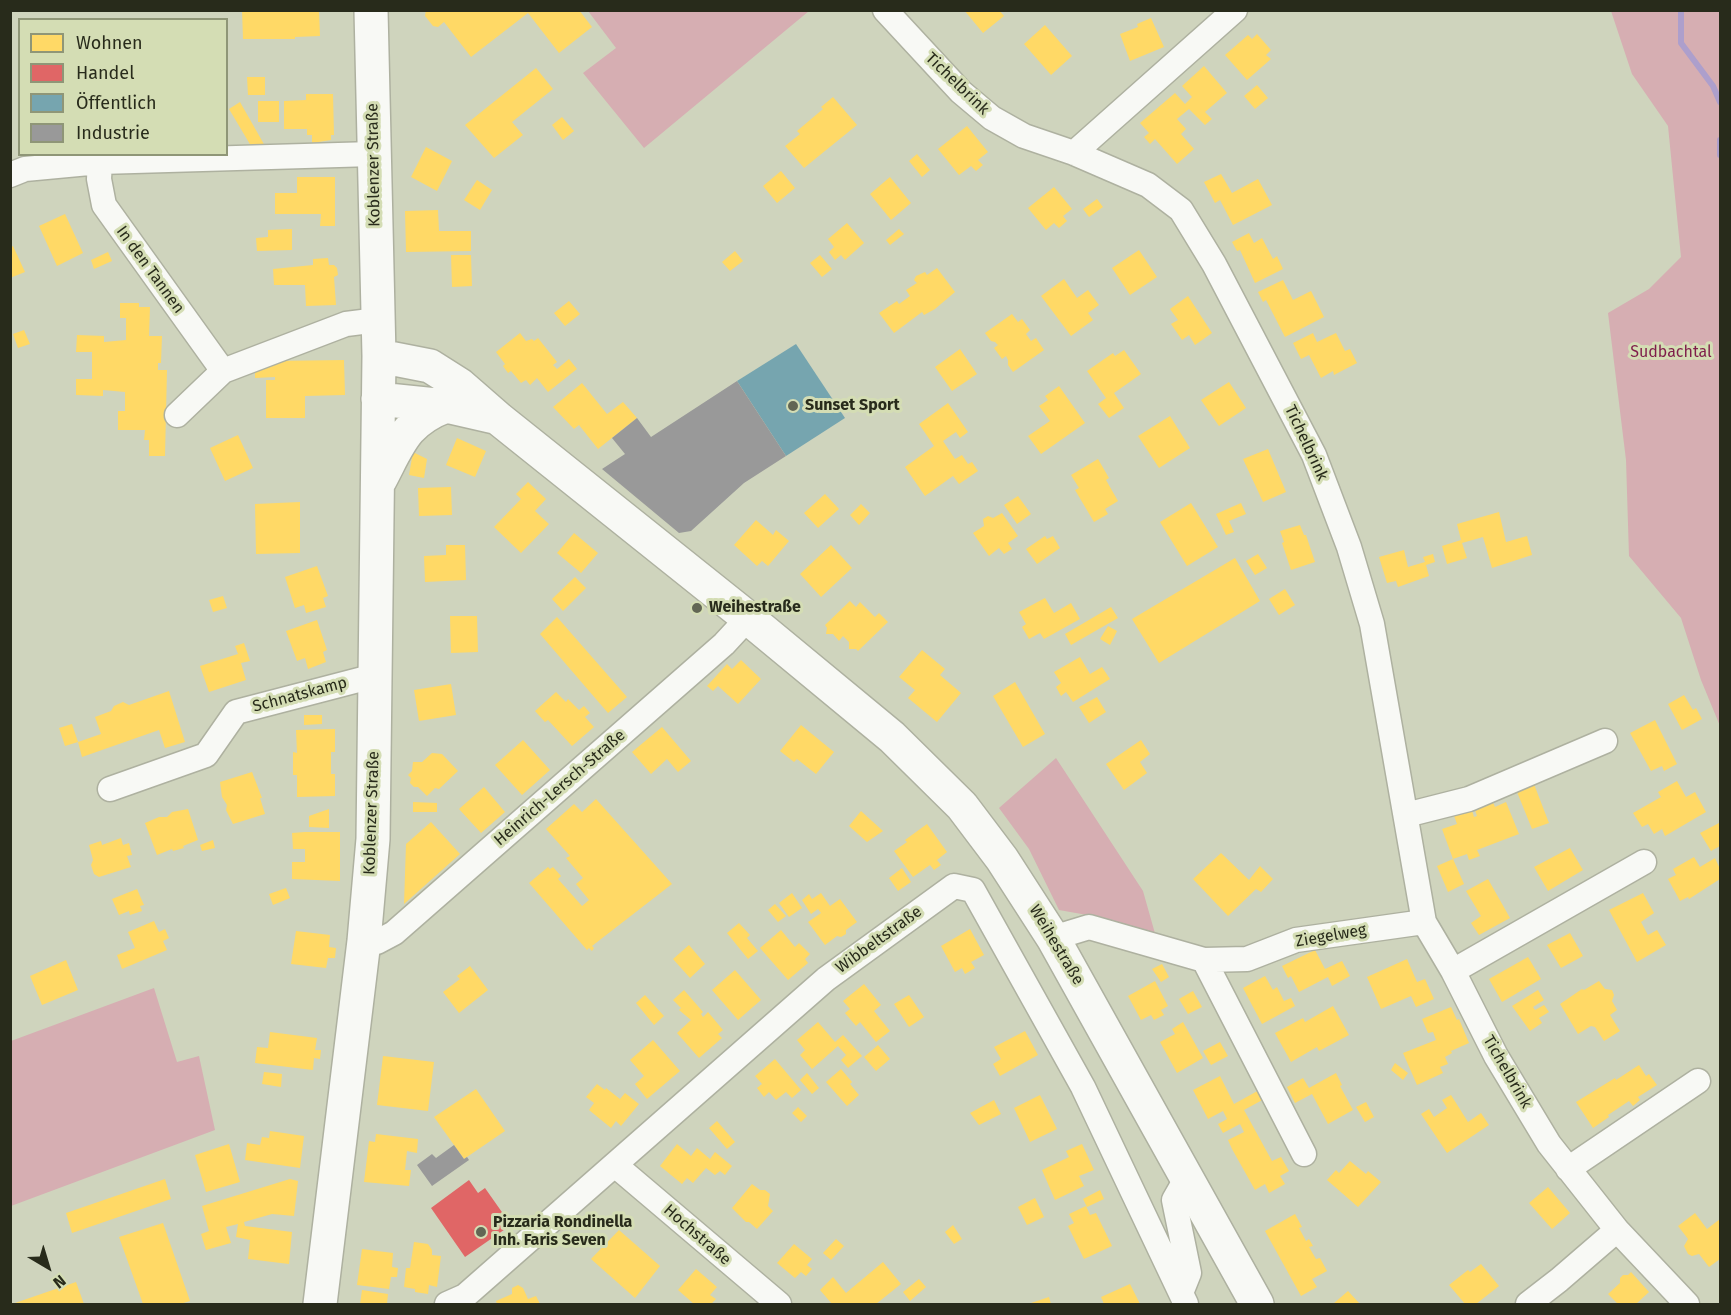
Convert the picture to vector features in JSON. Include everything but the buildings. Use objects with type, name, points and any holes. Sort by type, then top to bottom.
[{"type":"main road","name":"Koblenzer Straße","points":[[320,1305],[364,941],[373,839],[379,356],[371,10]]},
{"type":"main road","name":"Weihestraße","points":[[379,356],[430,366],[460,385],[892,737],[962,806],[1002,859],[1053,938],[1257,1305]]},
{"type":"main road","name":"Weihestraße","points":[[378,399],[446,405],[499,419]]},
{"type":"main road","points":[[378,484],[408,430],[427,413],[446,405]]},
{"type":"street","name":"Tichelbrink","points":[[885,10],[962,92],[992,118],[1024,136],[1074,153],[1148,185],[1181,210],[1214,264],[1314,455],[1349,547],[1372,624],[1424,922],[1453,971],[1496,1056],[1549,1144],[1617,1230],[1687,1305]]},
{"type":"street","points":[[1074,153],[1235,10]]},
{"type":"street","points":[[10,175],[25,169],[100,162],[373,154]]},
{"type":"street","name":"In den Tannen","points":[[100,162],[99,179],[104,205],[223,370]]},
{"type":"street","points":[[177,415],[223,370],[346,324],[378,320]]},
{"type":"street","name":"Heinrich-Lersch-Straße","points":[[364,941],[377,942],[394,933],[724,644],[748,618]]},
{"type":"street","name":"Schnatskamp","points":[[110,789],[206,755],[236,712],[374,676]]},
{"type":"street","points":[[1406,815],[1469,799],[1605,741]]},
{"type":"street","points":[[1453,971],[1644,862]]},
{"type":"street","name":"Wibbeltstraße","points":[[460,1302],[826,980],[954,886],[973,890],[1083,1087],[1184,1299]]},
{"type":"street","name":"Ziegelweg","points":[[1053,938],[1089,927],[1204,960],[1247,959],[1296,940],[1424,922]]},
{"type":"street","points":[[1204,960],[1304,1154]]},
{"type":"street","points":[[1568,1169],[1698,1081]]},
{"type":"street","name":"Hochstraße","points":[[615,1165],[779,1305]]},
{"type":"street","name":"Wibbeltstraße","points":[[1184,1299],[1189,1273],[1174,1200],[1186,1179]]},
{"type":"street","points":[[1528,1305],[1617,1230]]},
{"type":"green space","points":[[588,11],[809,11],[644,148],[583,73],[616,48]]},
{"type":"green space","name":"Sudbachtal","points":[[1611,11],[1720,11],[1720,726],[1701,680],[1681,618],[1629,556],[1626,460],[1608,313],[1649,289],[1681,257],[1668,126],[1632,74]]},
{"type":"green space","points":[[1056,758],[1143,891],[1156,937],[1087,915],[1059,910],[1029,849],[999,808]]},
{"type":"green space","points":[[154,988],[177,1062],[199,1056],[215,1130],[11,1206],[11,1041]]},
{"type":"waterway","points":[[1681,10],[1681,43],[1713,86],[1720,102]]},
{"type":"waterway","points":[[1720,140],[1720,155]]},
{"type":"place","name":"Sunset Sport","points":[[793,406]]},
{"type":"place","name":"Weihestraße","points":[[697,608]]},
{"type":"place","name":"Pizzaria Rondinella Inh. Faris Seven","points":[[481,1232]]}]
